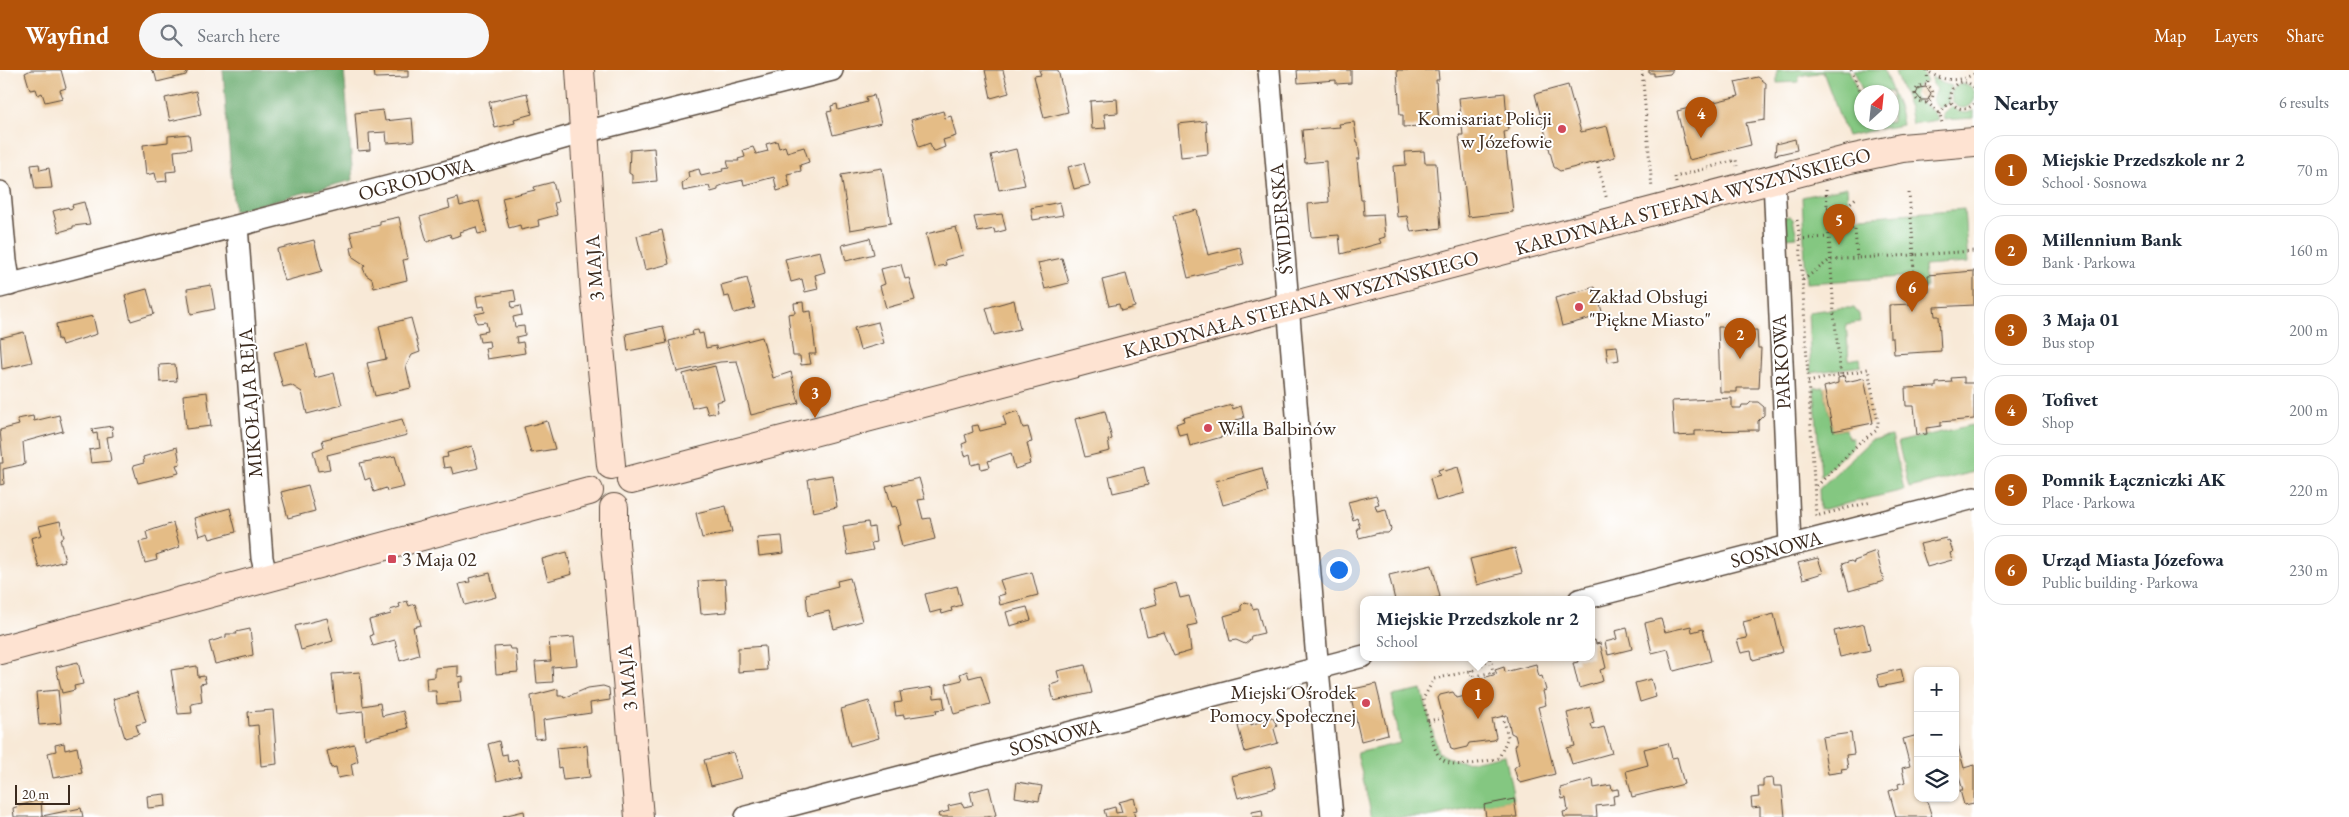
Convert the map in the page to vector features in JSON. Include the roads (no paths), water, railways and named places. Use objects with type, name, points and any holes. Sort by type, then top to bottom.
[{"type":"street","name":"3 MAJA","points":[[580,70],[595,294],[621,473]]},
{"type":"street","name":"OGRODOWA","points":[[5,286],[237,226],[585,132],[832,70]]},
{"type":"street","name":"ŚWIDERSKA","points":[[1270,70],[1332,817]]},
{"type":"street","name":"KARDYNAŁA STEFANA WYSZYŃSKIEGO","points":[[621,473],[1289,308],[1774,179],[1902,148],[1974,142]]},
{"type":"street","name":"PARKOWA","points":[[1774,179],[1790,545]]},
{"type":"street","points":[[0,192],[6,261],[5,286]]},
{"type":"street","name":"MIKOŁAJA REJA","points":[[237,226],[262,558],[266,579]]},
{"type":"street","points":[[600,468],[621,473],[630,496],[620,506],[614,508],[601,507],[591,498],[589,491],[588,485],[594,472],[600,468]]},
{"type":"street","points":[[0,650],[589,491]]},
{"type":"street","name":"SOSNOWA","points":[[1594,596],[1974,498]]},
{"type":"street","name":"3 MAJA","points":[[614,508],[614,532],[639,817]]},
{"type":"street","name":"SOSNOWA","points":[[746,817],[1360,657]]},
{"type":"place","name":"Komisariat Policji w Józefowie","points":[[1562,129]]},
{"type":"place","name":"Tofivet","points":[[1701,138]]},
{"type":"place","name":"Pomnik Łączniczki AK","points":[[1839,245]]},
{"type":"place","name":"Zakład Obsługi \"Piękne Miasto\"","points":[[1579,307]]},
{"type":"place","name":"Urząd Miasta Józefowa","points":[[1912,312]]},
{"type":"place","name":"Millennium Bank","points":[[1740,359]]},
{"type":"place","name":"3 Maja 01","points":[[815,418]]},
{"type":"place","name":"Willa Balbinów","points":[[1208,428]]},
{"type":"place","name":"3 Maja 02","points":[[392,559]]},
{"type":"place","name":"Miejski Ośrodek Pomocy Społecznej","points":[[1366,703]]},
{"type":"place","name":"Miejskie Przedszkole nr 2","points":[[1478,719]]}]
